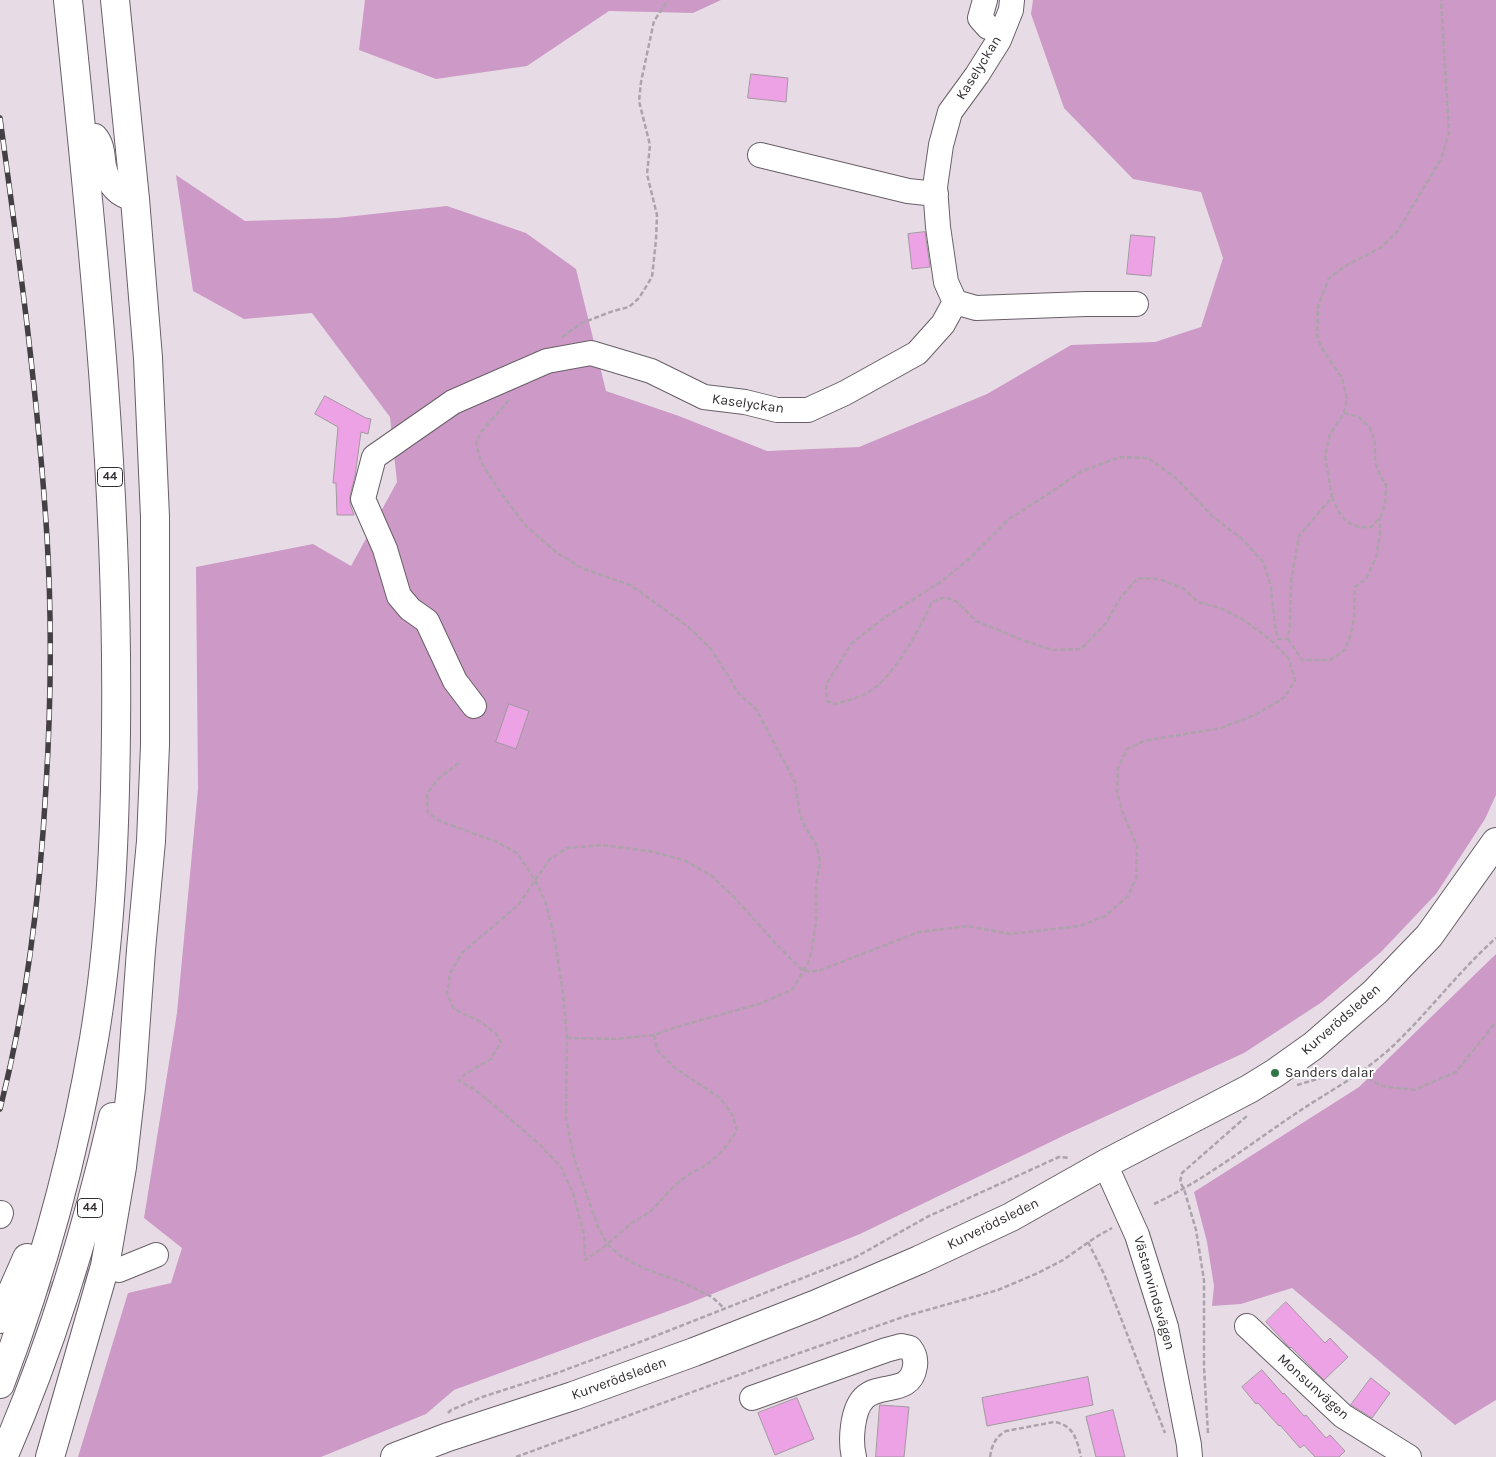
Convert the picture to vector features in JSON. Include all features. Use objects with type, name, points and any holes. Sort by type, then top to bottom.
[{"type":"main road","name":"44","points":[[0,1384],[34,1286],[72,1153],[94,1038],[105,956],[115,825],[117,663],[109,449],[90,211],[68,0]]},
{"type":"main road","name":"44","points":[[2,1457],[19,1419],[63,1296],[86,1223],[113,1118],[141,950],[151,841],[155,745],[155,527],[148,358],[135,199],[115,0]]},
{"type":"main road","name":"Kurverödsleden","points":[[395,1457],[694,1352],[814,1305],[919,1260],[1010,1217],[1105,1164],[1249,1089],[1313,1046],[1375,992],[1429,936],[1496,842]]},
{"type":"main road","points":[[50,1457],[106,1257],[122,1167],[131,1088],[141,950]]},
{"type":"main road","points":[[0,1319],[72,1153]]},
{"type":"street","points":[[985,0],[980,18],[988,27],[1002,32]]},
{"type":"street","name":"Kaselyckan","points":[[474,706],[455,681],[427,621],[410,609],[400,596],[385,549],[363,499],[374,458],[454,402],[547,361],[591,353],[651,371],[704,397],[745,402],[777,410],[808,410],[845,393],[917,353],[943,324],[956,302],[946,282],[938,227],[935,187],[940,145],[950,112],[977,75],[999,40],[1012,0]]},
{"type":"street","points":[[82,137],[95,136],[100,141],[104,168],[110,184],[125,197],[135,199]]},
{"type":"street","points":[[760,155],[908,190],[936,194]]},
{"type":"street","points":[[956,302],[976,308],[1136,304]]},
{"type":"street","name":"Västanvindsvägen","points":[[1105,1164],[1137,1235],[1166,1327],[1190,1457]]},
{"type":"street","points":[[119,1270],[156,1255]]},
{"type":"street","name":"Monsunvägen","points":[[1247,1326],[1343,1416],[1409,1457]]},
{"type":"street","points":[[752,1398],[886,1350],[901,1346],[910,1348],[914,1353],[916,1361],[912,1377],[906,1384],[870,1393],[858,1407],[852,1437],[854,1457]]},
{"type":"path","points":[[561,338],[582,323],[629,307],[639,298],[652,277],[656,240],[656,215],[647,174],[650,145],[639,102],[641,82],[654,21],[668,0]]},
{"type":"path","points":[[1380,518],[1371,527],[1359,528],[1347,521],[1338,510],[1332,497],[1324,456],[1330,434],[1344,413],[1347,399],[1342,378],[1321,347],[1317,335],[1318,306],[1329,278],[1347,265],[1380,248],[1397,232],[1441,159],[1449,133],[1441,0]]},
{"type":"path","points":[[510,398],[481,432],[476,443],[481,462],[498,489],[525,525],[558,553],[582,568],[632,586],[686,624],[710,648],[738,693],[756,709],[795,782],[800,814],[805,827],[816,844],[820,861],[816,885],[816,923],[812,948],[808,963],[792,990],[762,1003],[654,1035],[616,1038],[566,1038]]},
{"type":"path","points":[[1332,497],[1299,536],[1291,581],[1288,639],[1302,660],[1330,660],[1345,650],[1351,634],[1354,617],[1355,588],[1366,579],[1376,557],[1380,535],[1380,518],[1385,504],[1386,485],[1375,462],[1375,443],[1370,428],[1359,417],[1344,413]]},
{"type":"path","points":[[654,1035],[657,1050],[674,1068],[720,1098],[732,1114],[737,1131],[724,1149],[708,1164],[688,1174],[675,1184],[650,1212],[585,1260],[584,1234],[573,1193],[561,1166],[508,1117],[474,1089],[459,1081],[465,1074],[491,1059],[501,1042],[496,1034],[481,1022],[454,1008],[447,994],[450,973],[462,953],[518,905],[550,858],[567,848],[602,845],[649,851],[684,860],[712,876],[803,971],[818,971],[919,932],[967,926],[1010,934],[1080,926],[1105,916],[1128,896],[1136,878],[1137,846],[1122,811],[1117,792],[1118,768],[1126,749],[1144,741],[1221,728],[1257,714],[1285,697],[1295,680],[1289,659],[1271,640],[1242,619],[1220,608],[1198,602],[1184,589],[1160,578],[1138,578],[1121,597],[1106,623],[1081,649],[1052,650],[976,621],[957,602],[946,597],[932,602],[919,629],[888,675],[865,694],[835,704],[827,700],[826,685],[851,644],[884,618],[942,581],[969,559],[1009,519],[1082,471],[1121,457],[1148,458],[1176,478],[1213,517],[1242,539],[1264,563],[1271,587],[1278,639],[1288,639]]},
{"type":"path","points":[[459,763],[439,778],[427,794],[428,813],[440,821],[497,842],[517,853],[535,880],[545,901],[554,934],[562,993],[566,1038],[566,1118],[577,1166],[598,1227],[607,1244],[621,1256],[698,1290],[712,1298],[725,1309]]},
{"type":"path","points":[[1154,1204],[1184,1189],[1359,1072],[1396,1043],[1423,1017],[1495,940]]},
{"type":"path","points":[[1294,1086],[1341,1072],[1359,1072],[1381,1086],[1414,1090],[1456,1072],[1496,1022]]},
{"type":"path","points":[[1208,1437],[1204,1368],[1204,1280],[1196,1230],[1184,1189],[1180,1182],[1182,1173],[1251,1113]]},
{"type":"path","points":[[446,1415],[451,1410],[482,1397],[557,1373],[856,1257],[927,1217],[1059,1157],[1069,1158]]},
{"type":"path","points":[[516,1457],[906,1316],[998,1290],[1038,1274],[1112,1228]]},
{"type":"path","points":[[1088,1242],[1104,1274],[1167,1438]]},
{"type":"path","points":[[990,1457],[995,1440],[1000,1434],[1006,1431],[1054,1422],[1068,1427],[1073,1433],[1077,1440],[1081,1457]]},
{"type":"shaded area","points":[[365,0],[721,0],[693,13],[609,11],[527,66],[436,79],[359,50]]},
{"type":"shaded area","points":[[1033,0],[1496,0],[1496,795],[1485,819],[1436,894],[1381,952],[1322,1002],[1244,1053],[1065,1135],[860,1234],[690,1303],[454,1390],[426,1414],[321,1457],[78,1457],[128,1293],[171,1283],[182,1248],[144,1218],[177,1013],[198,789],[196,567],[313,544],[351,566],[397,482],[390,417],[312,313],[244,319],[193,291],[176,175],[245,221],[336,218],[447,206],[526,233],[576,269],[606,391],[679,416],[767,451],[859,447],[987,394],[1071,345],[1155,342],[1201,327],[1223,258],[1201,192],[1133,179],[1064,108],[1031,14]]},
{"type":"shaded area","points":[[1496,954],[1496,1400],[1455,1425],[1292,1288],[1241,1304],[1212,1306],[1214,1286],[1207,1242],[1194,1192],[1359,1087]]},
{"type":"building","points":[[751,74],[788,78],[786,102],[748,98]]},
{"type":"building","points":[[925,232],[930,267],[912,269],[908,234]]},
{"type":"building","points":[[1131,235],[1155,237],[1151,276],[1127,274]]},
{"type":"building","points":[[325,396],[371,419],[368,434],[361,432],[355,476],[350,496],[350,504],[354,515],[337,515],[336,483],[333,483],[338,427],[315,414]]},
{"type":"building","points":[[509,704],[529,711],[516,749],[496,742]]},
{"type":"building","points":[[1286,1302],[1325,1343],[1330,1338],[1348,1357],[1324,1380],[1266,1322]]},
{"type":"building","points":[[1262,1370],[1326,1438],[1330,1435],[1345,1451],[1339,1457],[1315,1457],[1304,1445],[1300,1448],[1258,1403],[1256,1404],[1242,1387]]},
{"type":"building","points":[[1088,1377],[1093,1405],[987,1426],[982,1398]]},
{"type":"building","points":[[1371,1378],[1390,1393],[1372,1418],[1351,1405]]},
{"type":"building","points":[[797,1398],[814,1439],[775,1455],[758,1413]]},
{"type":"building","points":[[880,1405],[909,1407],[904,1457],[876,1457]]},
{"type":"building","points":[[1113,1410],[1125,1457],[1096,1457],[1086,1417]]},
{"type":"tunnel","points":[[16,1307],[116,1271]]},
{"type":"railway","points":[[0,118],[21,274],[39,432],[50,599],[49,725],[36,909],[18,1030],[0,1109]]},
{"type":"place","name":"Sanders dalar","points":[[1275,1073]]}]
